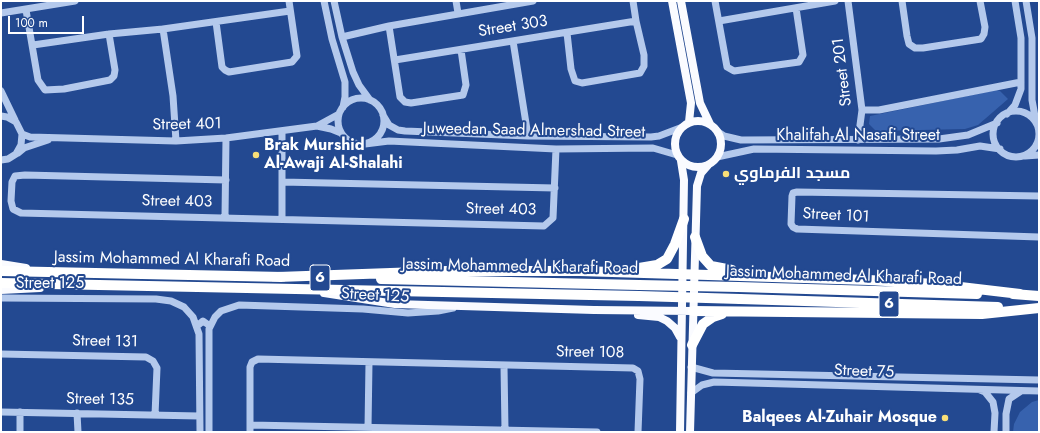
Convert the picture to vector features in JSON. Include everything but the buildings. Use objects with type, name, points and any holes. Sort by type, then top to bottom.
[{"type":"highway","points":[[580,271],[647,268],[657,265],[667,259],[675,244],[684,218]]},
{"type":"highway","points":[[695,237],[702,256],[711,266],[724,270],[804,274],[833,279]]},
{"type":"highway","name":"Jassim Mohammed Al Kharafi Road","points":[[1,271],[738,287],[949,294],[1020,294],[1039,296]]},
{"type":"highway","points":[[278,277],[447,271],[580,271],[833,279],[935,284],[1020,294]]},
{"type":"highway","name":"Jassim Mohammed Al Kharafi Road","points":[[1,283],[639,296],[1039,308]]},
{"type":"highway","points":[[693,311],[982,314],[1039,308]]},
{"type":"highway","points":[[692,345],[700,328],[707,320],[735,312]]},
{"type":"main road","points":[[672,1],[691,103],[689,122]]},
{"type":"main road","points":[[681,1],[700,103],[710,124]]},
{"type":"main road","points":[[680,432],[684,172],[674,141],[680,128],[689,122],[704,121],[710,124],[718,132],[721,144],[717,157],[708,165],[698,178],[697,186],[690,432]]},
{"type":"main road","points":[[679,158],[694,167],[708,165]]},
{"type":"main road","points":[[1,264],[59,272]]},
{"type":"main road","points":[[1,290],[101,285]]},
{"type":"main road","points":[[291,288],[395,304],[594,310],[693,311]]},
{"type":"main road","points":[[594,310],[659,317],[671,324],[681,338]]},
{"type":"main road","points":[[680,421],[690,421]]},
{"type":"street","points":[[1,13],[75,1]]},
{"type":"street","points":[[216,22],[222,67],[229,72],[292,62],[297,56],[289,1]]},
{"type":"street","points":[[324,1],[332,38],[343,73],[346,89],[339,127],[341,133],[352,142],[365,144],[371,142],[380,133],[383,128],[383,115],[376,104],[370,100],[359,85],[353,72],[342,37],[334,1]]},
{"type":"street","points":[[456,1],[458,13]]},
{"type":"street","points":[[342,37],[389,26],[533,1]]},
{"type":"street","points":[[567,33],[571,69],[575,81],[582,82],[640,73],[644,66],[644,55],[636,22],[633,1]]},
{"type":"street","points":[[714,1],[727,67],[734,71],[799,62],[803,55],[796,8]]},
{"type":"street","points":[[719,21],[835,1]]},
{"type":"street","name":"Street 201","points":[[848,1],[862,110],[858,140]]},
{"type":"street","points":[[902,1],[909,44],[915,48],[923,48],[981,39],[984,34],[985,27],[980,1]]},
{"type":"street","points":[[1015,3],[1020,8],[1023,8],[1026,2]]},
{"type":"street","points":[[1019,157],[1032,150],[1039,139],[1032,100],[1036,38],[1026,2]]},
{"type":"street","points":[[1015,3],[1021,38],[1021,82],[1018,98],[1007,114],[997,123],[994,137],[1000,150],[1005,154],[1019,157],[1039,155]]},
{"type":"street","points":[[26,10],[38,80],[45,90],[64,89],[110,80],[114,76],[115,70],[109,34]]},
{"type":"street","points":[[33,45],[290,11]]},
{"type":"street","name":"Street 303","points":[[395,60],[636,22]]},
{"type":"street","points":[[389,26],[400,96],[405,102],[411,103],[463,95],[466,85],[461,50]]},
{"type":"street","points":[[163,29],[173,96],[176,140]]},
{"type":"street","points":[[512,41],[528,136]]},
{"type":"street","points":[[862,110],[879,110],[1021,82]]},
{"type":"street","points":[[1,91],[22,134],[21,145],[16,154]]},
{"type":"street","points":[[341,111],[355,99],[370,100]]},
{"type":"street","name":"Street 401","points":[[317,126],[341,111]]},
{"type":"street","points":[[1007,114],[1021,112],[1033,119],[1037,124]]},
{"type":"street","name":"Juweedan Saad Almershad Street","points":[[383,115],[389,125],[398,130],[405,131],[528,136],[651,137],[659,136],[680,128]]},
{"type":"street","points":[[1,116],[7,117],[16,122]]},
{"type":"street","name":"Khalifah Al Nasafi Street","points":[[718,132],[724,136],[741,140],[939,139],[968,135],[997,123]]},
{"type":"street","name":"Street 401","points":[[22,134],[30,137],[176,140],[226,138],[282,132],[317,126],[341,133]]},
{"type":"street","points":[[282,132],[282,218]]},
{"type":"street","name":"Street 401","points":[[1,160],[8,159],[24,148],[57,137]]},
{"type":"street","points":[[224,217],[226,138]]},
{"type":"street","points":[[786,139],[789,143],[786,149]]},
{"type":"street","points":[[796,149],[794,144],[797,139]]},
{"type":"street","name":"Juweedan Saad Almershad Street","points":[[365,144],[389,141],[556,149],[653,148],[679,158]]},
{"type":"street","name":"Khalifah Al Nasafi Street","points":[[717,157],[754,149],[936,151],[957,150],[980,146],[1000,150]]},
{"type":"street","name":"Street 403","points":[[226,180],[25,174],[15,176],[12,182],[12,209],[21,213],[282,218],[544,226],[554,218],[556,149]]},
{"type":"street","name":"Street 403","points":[[282,182],[555,188]]},
{"type":"street","name":"Street 101","points":[[1039,196],[797,192],[793,193],[792,196],[792,224],[793,227],[797,229],[1039,237]]},
{"type":"street","name":"Street 125","points":[[1,298],[171,300],[189,312],[197,326],[199,334],[200,432]]},
{"type":"street","name":"Street 125","points":[[210,326],[221,311],[239,305],[408,312],[438,311],[462,306]]},
{"type":"street","points":[[197,326],[203,321],[210,326],[209,432]]},
{"type":"street","name":"Street 131","points":[[1,354],[146,357],[153,361],[157,368],[155,415]]},
{"type":"street","name":"Street 108","points":[[597,432],[368,428],[250,429],[250,368],[252,362],[258,359],[369,363],[633,368],[638,371],[640,379],[638,432]]},
{"type":"street","points":[[368,428],[369,363]]},
{"type":"street","points":[[504,366],[505,430]]},
{"type":"street","name":"Street 75","points":[[691,367],[713,373],[1039,380]]},
{"type":"street","points":[[786,374],[783,379],[786,384]]},
{"type":"street","points":[[1029,380],[1034,386],[1030,391]]},
{"type":"street","name":"Street 75","points":[[691,393],[702,385],[714,382],[1039,391]]},
{"type":"street","points":[[978,390],[985,392],[994,407],[994,432]]},
{"type":"street","points":[[1006,432],[1009,399],[1022,391]]},
{"type":"street","name":"Street 135","points":[[1,412],[199,416]]},
{"type":"street","points":[[20,412],[20,432]]},
{"type":"street","points":[[77,413],[78,432]]},
{"type":"shaded area","points":[[996,90],[1000,91],[1008,99],[978,125],[965,129],[876,131],[869,124],[870,116]]},
{"type":"shaded area","points":[[1039,400],[1039,432],[1013,432],[1014,424],[1020,412],[1032,402]]},
{"type":"place","name":"Brak Murshid Al-Awaji Al-Shalahi","points":[[256,155]]},
{"type":"place","name":"مسجد الفرماوي","points":[[726,174]]},
{"type":"place","name":"Balqees Al-Zuhair Mosque","points":[[945,418]]}]
